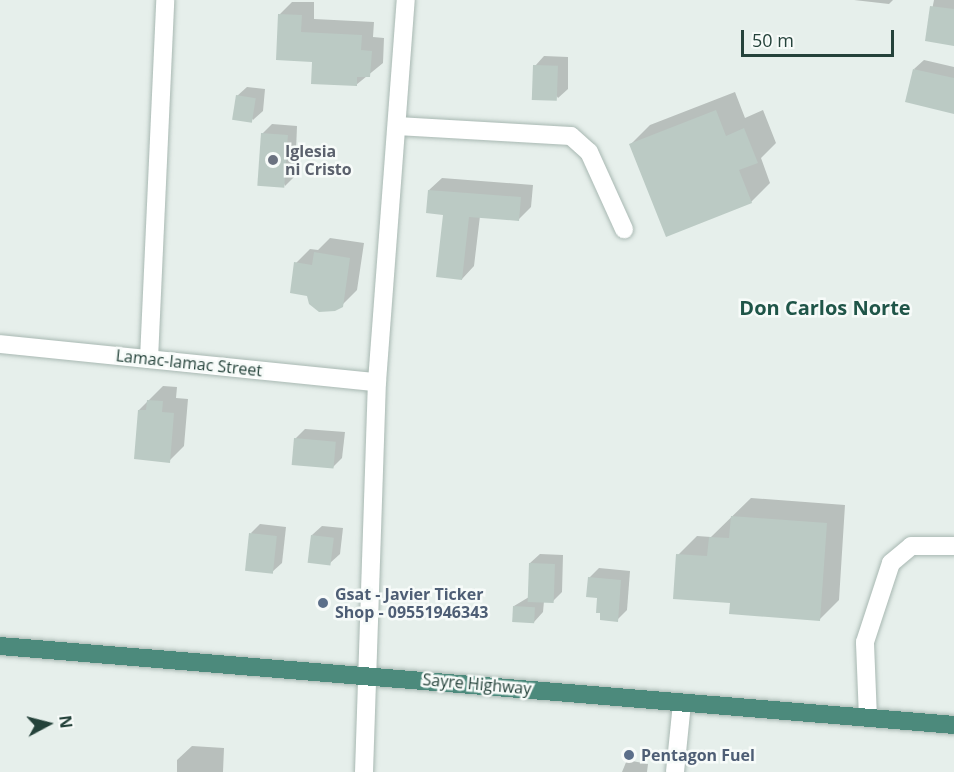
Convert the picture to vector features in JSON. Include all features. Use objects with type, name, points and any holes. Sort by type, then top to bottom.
[{"type":"highway","name":"Sayre Highway","points":[[0,646],[370,674],[954,725]]},
{"type":"street","points":[[149,359],[165,0]]},
{"type":"street","points":[[364,772],[370,674],[377,382],[406,0]]},
{"type":"street","points":[[396,126],[571,136],[590,152],[624,229]]},
{"type":"street","name":"Lamac-lamac Street","points":[[0,344],[377,382]]},
{"type":"street","points":[[868,718],[865,642],[891,563],[911,546],[954,546]]},
{"type":"street","points":[[675,772],[682,703]]},
{"type":"building","points":[[930,6],[954,9],[954,46],[925,41]]},
{"type":"building","points":[[278,14],[302,15],[301,32],[362,35],[361,50],[372,51],[370,77],[357,77],[357,86],[311,84],[312,62],[276,60]]},
{"type":"building","points":[[533,65],[558,66],[557,101],[532,100]]},
{"type":"building","points":[[913,69],[954,78],[954,114],[905,102]]},
{"type":"building","points":[[236,95],[256,98],[252,123],[232,120]]},
{"type":"building","points":[[716,110],[726,136],[744,128],[758,163],[739,170],[752,203],[666,237],[629,144]]},
{"type":"building","points":[[261,133],[288,135],[284,188],[257,186]]},
{"type":"building","points":[[428,190],[521,197],[519,221],[469,217],[462,280],[436,277],[443,215],[426,213]]},
{"type":"building","points":[[314,252],[350,258],[343,307],[335,311],[319,312],[309,304],[307,296],[290,293],[294,262],[312,265]]},
{"type":"building","points":[[147,400],[163,401],[162,412],[174,413],[170,463],[134,459],[138,410],[146,410]]},
{"type":"building","points":[[294,438],[336,442],[333,469],[292,465]]},
{"type":"building","points":[[731,516],[827,523],[820,621],[729,614],[730,603],[673,599],[676,554],[707,556],[709,537],[729,538]]},
{"type":"building","points":[[249,533],[277,536],[273,574],[245,571]]},
{"type":"building","points":[[311,535],[334,538],[330,566],[308,563]]},
{"type":"building","points":[[529,563],[555,564],[554,603],[528,602]]},
{"type":"building","points":[[588,577],[621,580],[618,622],[600,620],[600,613],[596,613],[597,598],[586,597]]},
{"type":"building","points":[[513,606],[535,607],[534,623],[512,622]]},
{"type":"place","name":"Iglesia ni Cristo","points":[[273,160]]},
{"type":"place","name":"Gsat - Javier Ticker Shop - 09551946343","points":[[323,603]]},
{"type":"place","name":"Pentagon Fuel","points":[[629,755]]},
{"type":"district","name":"Don Carlos Norte","points":[[825,307]]}]
